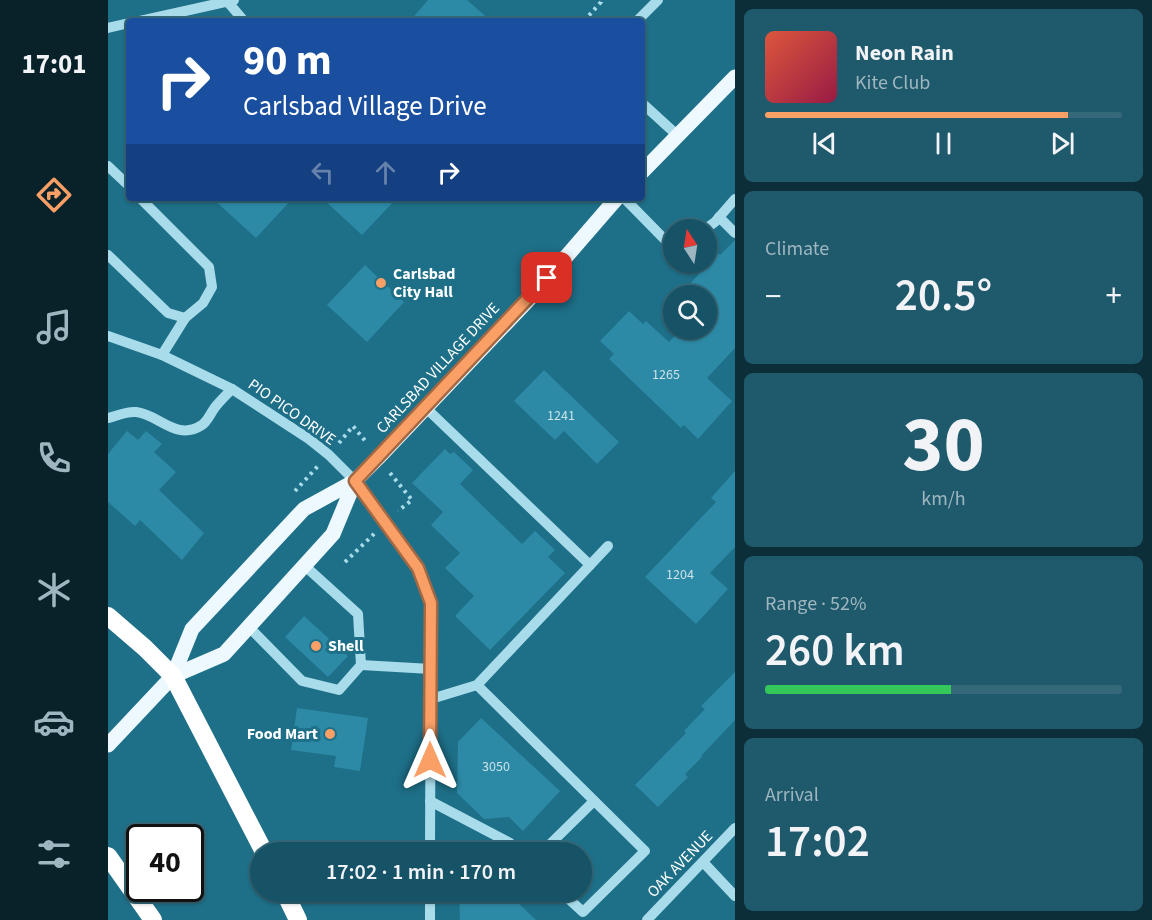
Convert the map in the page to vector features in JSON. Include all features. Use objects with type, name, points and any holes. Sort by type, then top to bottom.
[{"type":"highway","points":[[108,616],[173,676],[259,842]]},
{"type":"highway","points":[[108,856],[153,920]]},
{"type":"highway","points":[[289,902],[298,920]]},
{"type":"main road","points":[[645,169],[676,135],[734,81]]},
{"type":"main road","name":"CARLSBAD VILLAGE DRIVE","points":[[108,745],[173,676],[192,629],[216,603],[304,509],[355,481],[533,295],[614,201]]},
{"type":"main road","name":"CARLSBAD VILLAGE DRIVE","points":[[173,676],[224,654],[333,534],[355,481]]},
{"type":"street","points":[[640,18],[658,0]]},
{"type":"street","points":[[161,18],[231,1],[242,18]]},
{"type":"street","points":[[108,28],[126,24]]},
{"type":"street","points":[[645,107],[676,135]]},
{"type":"street","points":[[108,166],[126,183]]},
{"type":"street","points":[[717,219],[735,199]]},
{"type":"street","points":[[144,201],[209,267],[212,287],[203,303],[185,318],[162,355]]},
{"type":"street","points":[[627,201],[663,238]]},
{"type":"street","points":[[719,217],[735,233]]},
{"type":"street","points":[[108,255],[168,313],[185,318]]},
{"type":"street","name":"PIO PICO DRIVE","points":[[108,336],[162,355],[232,389],[309,439],[355,481],[418,568],[431,603],[430,842]]},
{"type":"street","points":[[108,418],[133,412],[142,413],[171,428],[181,431],[194,429],[204,424],[216,406],[232,389]]},
{"type":"street","points":[[426,408],[590,566]]},
{"type":"street","points":[[431,699],[477,684],[608,546]]},
{"type":"street","points":[[249,627],[302,681],[339,690],[362,665],[358,614],[305,566]]},
{"type":"street","points":[[362,665],[431,669]]},
{"type":"street","points":[[477,684],[645,851],[583,912],[572,902]]},
{"type":"street","points":[[430,801],[508,842]]},
{"type":"street","points":[[552,842],[594,801]]},
{"type":"street","name":"OAK AVENUE","points":[[648,920],[735,828]]},
{"type":"street","points":[[703,862],[735,896]]},
{"type":"street","points":[[430,902],[430,920]]},
{"type":"path","points":[[587,18],[601,0]]},
{"type":"building","points":[[428,0],[467,0],[488,18],[413,18]]},
{"type":"building","points":[[215,201],[290,201],[256,238]]},
{"type":"building","points":[[325,201],[394,201],[362,235]]},
{"type":"building","points":[[735,240],[735,348],[707,378],[732,401],[698,439],[684,425],[681,428],[609,359],[614,354],[600,341],[629,311],[643,324],[646,321],[663,339],[669,342],[672,339],[717,339],[717,285],[689,285],[700,273],[717,273],[717,254],[720,255]]},
{"type":"building","points":[[365,265],[404,302],[367,342],[327,305]]},
{"type":"building","points":[[544,370],[619,442],[597,464],[564,431],[555,440],[514,401]]},
{"type":"building","points":[[127,431],[138,440],[146,431],[162,444],[154,452],[176,472],[159,490],[204,533],[182,560],[140,520],[135,526],[108,502],[108,454]]},
{"type":"building","points":[[445,449],[450,454],[454,452],[473,470],[460,484],[522,544],[535,531],[555,550],[548,557],[565,573],[490,650],[455,616],[474,596],[445,568],[460,553],[431,525],[443,512],[412,483]]},
{"type":"building","points":[[735,471],[735,547],[710,573],[728,589],[696,624],[645,577],[716,502],[711,498]]},
{"type":"building","name":"Shell","points":[[304,616],[348,656],[328,677],[285,637]]},
{"type":"building","points":[[735,672],[735,720],[685,774],[688,777],[658,807],[635,785],[686,733],[684,731],[705,709],[701,706]]},
{"type":"building","name":"Food Mart","points":[[297,708],[368,718],[360,771],[334,767],[336,756],[291,750]]},
{"type":"building","points":[[481,718],[560,791],[523,831],[509,817],[484,819],[457,793],[458,742]]},
{"type":"building","points":[[459,902],[517,902],[536,920],[460,920]]},
{"type":"place","name":"Carlsbad City Hall","points":[[381,283]]},
{"type":"place","name":"Shell","points":[[316,646]]},
{"type":"place","name":"Food Mart","points":[[330,734]]},
{"type":"route","points":[[430,760],[431,603],[418,568],[355,481],[547,278]]}]
